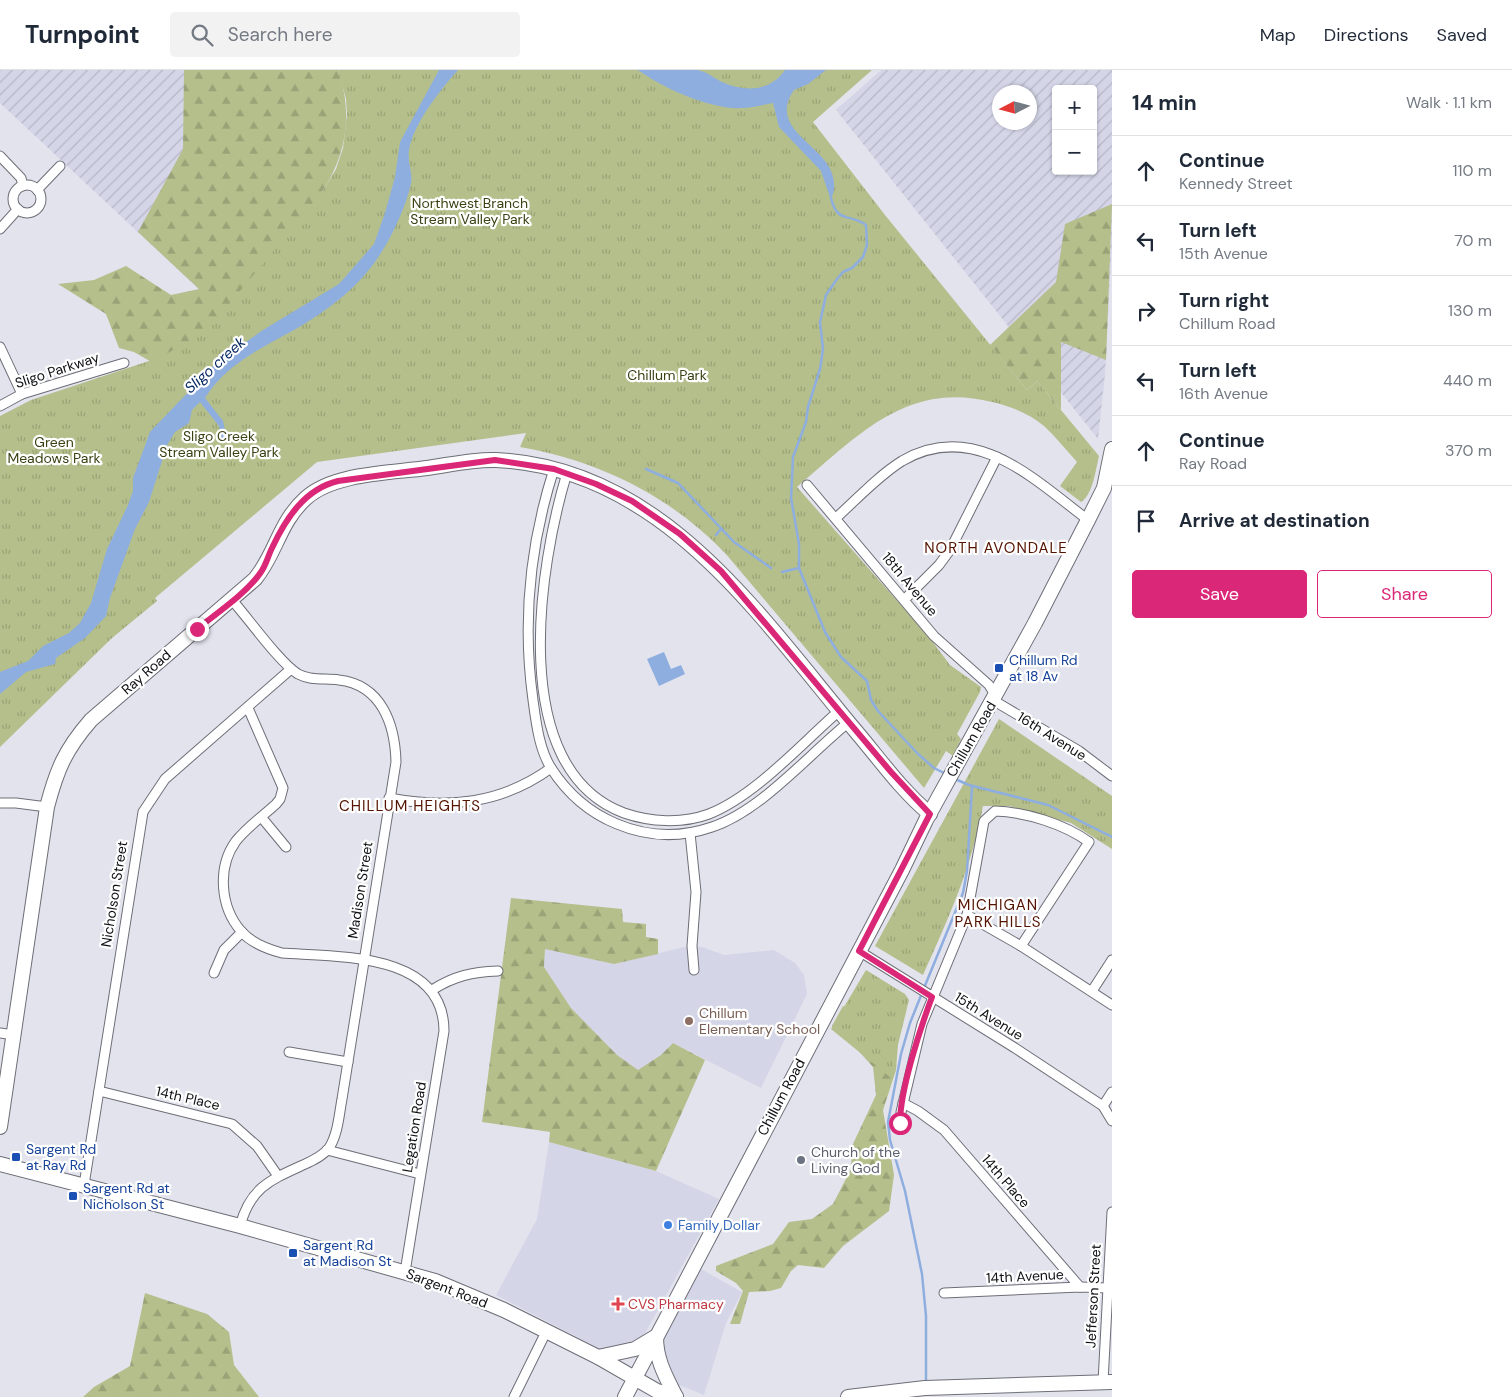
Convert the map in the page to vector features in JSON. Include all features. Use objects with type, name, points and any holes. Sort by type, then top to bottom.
[{"type":"main road","name":"Chillum Road","points":[[625,1397],[945,784],[996,696],[1108,484],[1112,449]]},
{"type":"main road","name":"Ray Road","points":[[0,1127],[7,1034],[47,807],[70,744],[85,727],[138,678],[232,600],[261,573],[280,532],[294,510],[311,493],[328,484],[483,460],[517,462],[561,471]]},
{"type":"main road","points":[[561,471],[602,487],[642,507],[696,547],[721,571],[848,722],[930,814]]},
{"type":"main road","name":"Sargent Road","points":[[0,1164],[240,1226],[406,1272],[471,1296],[598,1357],[657,1390],[676,1397]]},
{"type":"main road","points":[[598,1357],[635,1350],[656,1336]]},
{"type":"main road","points":[[656,1336],[656,1351],[661,1369],[676,1397]]},
{"type":"main road","points":[[848,1397],[925,1388],[955,1392],[1107,1382]]},
{"type":"street","points":[[0,156],[22,178],[23,186]]},
{"type":"street","points":[[37,190],[60,166]]},
{"type":"street","points":[[23,186],[31,186],[37,190],[41,197],[37,208],[26,213],[18,209],[14,198],[17,191],[23,186]]},
{"type":"street","points":[[0,228],[18,209]]},
{"type":"street","points":[[0,347],[22,394]]},
{"type":"street","name":"Sligo Parkway","points":[[0,406],[22,394],[124,363]]},
{"type":"street","points":[[836,518],[885,473],[919,454],[938,449],[966,448],[980,450],[1024,471],[1088,520]]},
{"type":"street","points":[[905,599],[950,550],[997,457]]},
{"type":"street","points":[[561,471],[547,554],[542,603],[541,653],[547,709],[556,747],[567,767],[581,785],[616,810],[638,817],[663,820],[700,817],[731,804],[802,745],[839,711]]},
{"type":"street","points":[[561,471],[534,550],[530,577],[527,632],[530,682],[536,724],[551,768],[583,804],[610,822],[650,834],[690,833],[711,828],[742,813],[848,722]]},
{"type":"street","name":"18th Avenue","points":[[807,485],[905,599],[934,636],[989,685],[996,696]]},
{"type":"street","name":"Madison Street","points":[[232,600],[291,669],[310,678],[351,682],[367,691],[382,705],[391,723],[396,762],[337,1128],[327,1150]]},
{"type":"street","name":"Nicholson Street","points":[[84,1185],[138,827],[142,812],[165,779],[291,669]]},
{"type":"street","name":"16th Avenue","points":[[996,696],[996,702],[1079,751],[1112,776]]},
{"type":"street","points":[[248,708],[283,788],[280,799],[236,842],[224,871],[223,882],[228,908],[242,932],[255,943],[282,953],[363,958],[404,971],[424,982],[432,990],[452,978],[465,974],[498,971]]},
{"type":"street","points":[[389,798],[435,804],[490,798],[522,786],[551,768]]},
{"type":"street","points":[[0,803],[16,802],[47,807]]},
{"type":"street","points":[[901,1128],[902,1103],[918,1040],[925,993],[967,915],[977,866],[981,830],[984,821],[990,814],[1010,812],[1033,818],[1069,830],[1090,842],[1021,946]]},
{"type":"street","points":[[262,818],[286,847]]},
{"type":"street","points":[[690,833],[696,892],[692,946],[694,970]]},
{"type":"street","points":[[967,915],[1021,946],[1112,1005]]},
{"type":"street","points":[[214,973],[224,950],[242,932]]},
{"type":"street","name":"15th Avenue","points":[[859,951],[1103,1106]]},
{"type":"street","points":[[1092,991],[1112,960]]},
{"type":"street","name":"Legation Road","points":[[406,1272],[444,1030],[443,1009],[432,990]]},
{"type":"street","points":[[289,1052],[348,1062]]},
{"type":"street","name":"14th Place","points":[[99,1091],[232,1124],[257,1146],[278,1176]]},
{"type":"street","points":[[1112,1092],[1103,1106],[1112,1121]]},
{"type":"street","name":"14th Place","points":[[902,1103],[918,1111],[944,1130],[1080,1287]]},
{"type":"street","points":[[240,1226],[243,1213],[252,1198],[266,1183],[313,1160],[327,1150],[420,1174]]},
{"type":"street","name":"Jefferson Street","points":[[1107,1382],[1107,1288],[1112,1212]]},
{"type":"street","name":"14th Avenue","points":[[944,1293],[1080,1287],[1107,1288]]},
{"type":"street","points":[[514,1397],[546,1332]]},
{"type":"shaded area","points":[[0,70],[331,70],[221,310],[0,103]]},
{"type":"shaded area","points":[[881,70],[1112,70],[1112,241],[1105,374],[1098,439],[836,110]]},
{"type":"shaded area","name":"Chillum Elementary School","points":[[684,947],[702,947],[724,955],[774,950],[795,963],[804,975],[807,994],[761,1088],[673,1043],[661,1055],[638,1071],[617,1055],[571,1008],[544,967],[545,948],[614,964]]},
{"type":"shaded area","points":[[549,1142],[656,1171],[719,1199],[642,1339],[613,1352],[600,1349],[496,1295],[537,1219]]},
{"type":"shaded area","points":[[699,1268],[742,1292],[726,1323],[704,1395],[674,1383],[665,1371],[661,1342]]},
{"type":"green space","points":[[184,70],[338,70],[345,102],[345,133],[337,163],[322,192],[339,284],[155,364],[134,352],[119,348],[106,314],[58,284],[94,280],[126,266],[171,295],[199,289],[138,232],[183,149]]},
{"type":"green space","points":[[338,70],[872,70],[813,122],[885,215],[1027,390],[1037,381],[1099,456],[1091,488],[1085,499],[1081,502],[1060,486],[1077,462],[1044,426],[1020,411],[992,402],[962,397],[934,399],[909,406],[862,432],[797,487],[929,637],[950,665],[981,687],[957,734],[961,739],[953,756],[946,751],[924,788],[725,553],[703,532],[656,498],[605,471],[549,453],[520,447],[526,433],[317,462],[155,598],[157,601],[112,638],[0,747],[0,416],[31,400],[161,357],[192,339],[222,313],[322,192],[336,169],[343,148],[347,114],[346,99]]},
{"type":"green space","points":[[1112,204],[1106,360],[1061,342],[1061,410],[1037,381],[1027,390],[990,345],[1056,282],[1065,224]]},
{"type":"green space","points":[[999,719],[1112,796],[1112,849],[1071,823],[1009,806],[983,806],[966,871],[923,975],[875,946]]},
{"type":"green space","points":[[511,898],[622,909],[623,922],[646,924],[646,937],[658,939],[658,954],[614,964],[545,949],[544,967],[571,1008],[617,1055],[638,1070],[661,1055],[673,1043],[705,1060],[656,1171],[549,1142],[550,1132],[482,1122]]},
{"type":"green space","points":[[866,970],[905,994],[909,1000],[890,1077],[831,1029]]},
{"type":"green space","points":[[843,1006],[899,1031],[896,1070],[883,1110],[894,1175],[889,1211],[843,1246],[824,1268],[798,1265],[791,1271],[781,1288],[770,1291],[749,1292],[740,1324],[730,1324],[743,1291],[736,1283],[716,1271],[716,1266],[773,1244],[789,1222],[812,1219],[833,1204],[851,1169],[852,1146],[876,1095],[873,1067],[846,1037],[832,1026]]},
{"type":"green space","points":[[145,1293],[207,1314],[229,1332],[234,1365],[259,1397],[83,1397],[94,1387],[130,1366]]},
{"type":"water","name":"Sligo creek","points":[[439,70],[458,70],[436,97],[416,129],[409,150],[411,183],[406,201],[398,221],[371,268],[330,307],[245,358],[213,386],[205,398],[223,421],[227,439],[222,440],[219,426],[200,402],[192,410],[189,423],[175,432],[167,445],[149,502],[135,529],[110,598],[106,616],[85,638],[56,658],[55,664],[26,672],[0,694],[0,672],[28,661],[43,646],[69,633],[80,623],[91,603],[107,549],[128,505],[133,491],[133,478],[150,432],[216,363],[263,330],[339,284],[374,244],[395,177],[400,142]]},
{"type":"water","points":[[638,70],[697,70],[730,85],[756,88],[772,83],[785,70],[826,70],[808,84],[794,90],[787,106],[789,120],[797,132],[820,155],[829,168],[834,182],[831,200],[821,171],[779,127],[773,103],[746,108],[730,108],[702,102],[660,84]]},
{"type":"water","points":[[664,652],[671,669],[681,665],[685,674],[659,686],[647,659]]},
{"type":"waterway","points":[[831,198],[840,215],[855,219],[866,225],[867,245],[863,257],[852,268],[843,272],[826,295],[820,322],[823,349],[820,369],[808,407],[806,422],[793,457],[791,498],[799,544],[799,568],[825,632],[841,657],[867,681],[871,700],[878,711],[918,754],[934,768],[946,774]]},
{"type":"waterway","points":[[646,469],[678,483],[734,542],[771,568]]},
{"type":"waterway","points":[[716,535],[721,529]]},
{"type":"waterway","points":[[782,572],[799,568]]},
{"type":"waterway","points":[[955,779],[969,785],[1048,805],[1112,837]]},
{"type":"waterway","points":[[924,988],[963,893],[967,871],[972,787]]},
{"type":"waterway","points":[[922,993],[910,1023],[901,1054],[888,1122],[890,1140],[905,1191],[922,1274],[926,1316],[926,1383]]},
{"type":"place","name":"Chillum Rd at 18 Av","points":[[999,668]]},
{"type":"place","name":"Chillum Elementary School","points":[[689,1021]]},
{"type":"place","name":"Sargent Rd at Ray Rd","points":[[16,1157]]},
{"type":"place","name":"Church of the Living God","points":[[801,1160]]},
{"type":"place","name":"Sargent Rd at Nicholson St","points":[[73,1196]]},
{"type":"place","name":"Family Dollar","points":[[668,1225]]},
{"type":"place","name":"Sargent Rd at Madison St","points":[[293,1253]]},
{"type":"place","name":"CVS Pharmacy","points":[[618,1304]]},
{"type":"district","name":"NORTH AVONDALE","points":[[996,548]]},
{"type":"district","name":"CHILLUM HEIGHTS","points":[[410,806]]},
{"type":"district","name":"MICHIGAN PARK HILLS","points":[[998,914]]},
{"type":"route","points":[[197,629],[261,573],[286,521],[305,498],[318,488],[338,481],[483,460],[517,462],[554,469],[596,484],[632,501],[666,523],[696,547],[721,571],[891,772],[930,814],[859,951],[932,997],[922,1024],[902,1103],[900,1123]]},
{"type":"park label","name":"Northwest Branch Stream Valley Park","points":[[470,212]]},
{"type":"park label","name":"Chillum Park","points":[[667,375]]},
{"type":"park label","name":"Sligo Creek Stream Valley Park","points":[[219,444]]},
{"type":"park label","name":"Green Meadows Park","points":[[54,450]]}]
